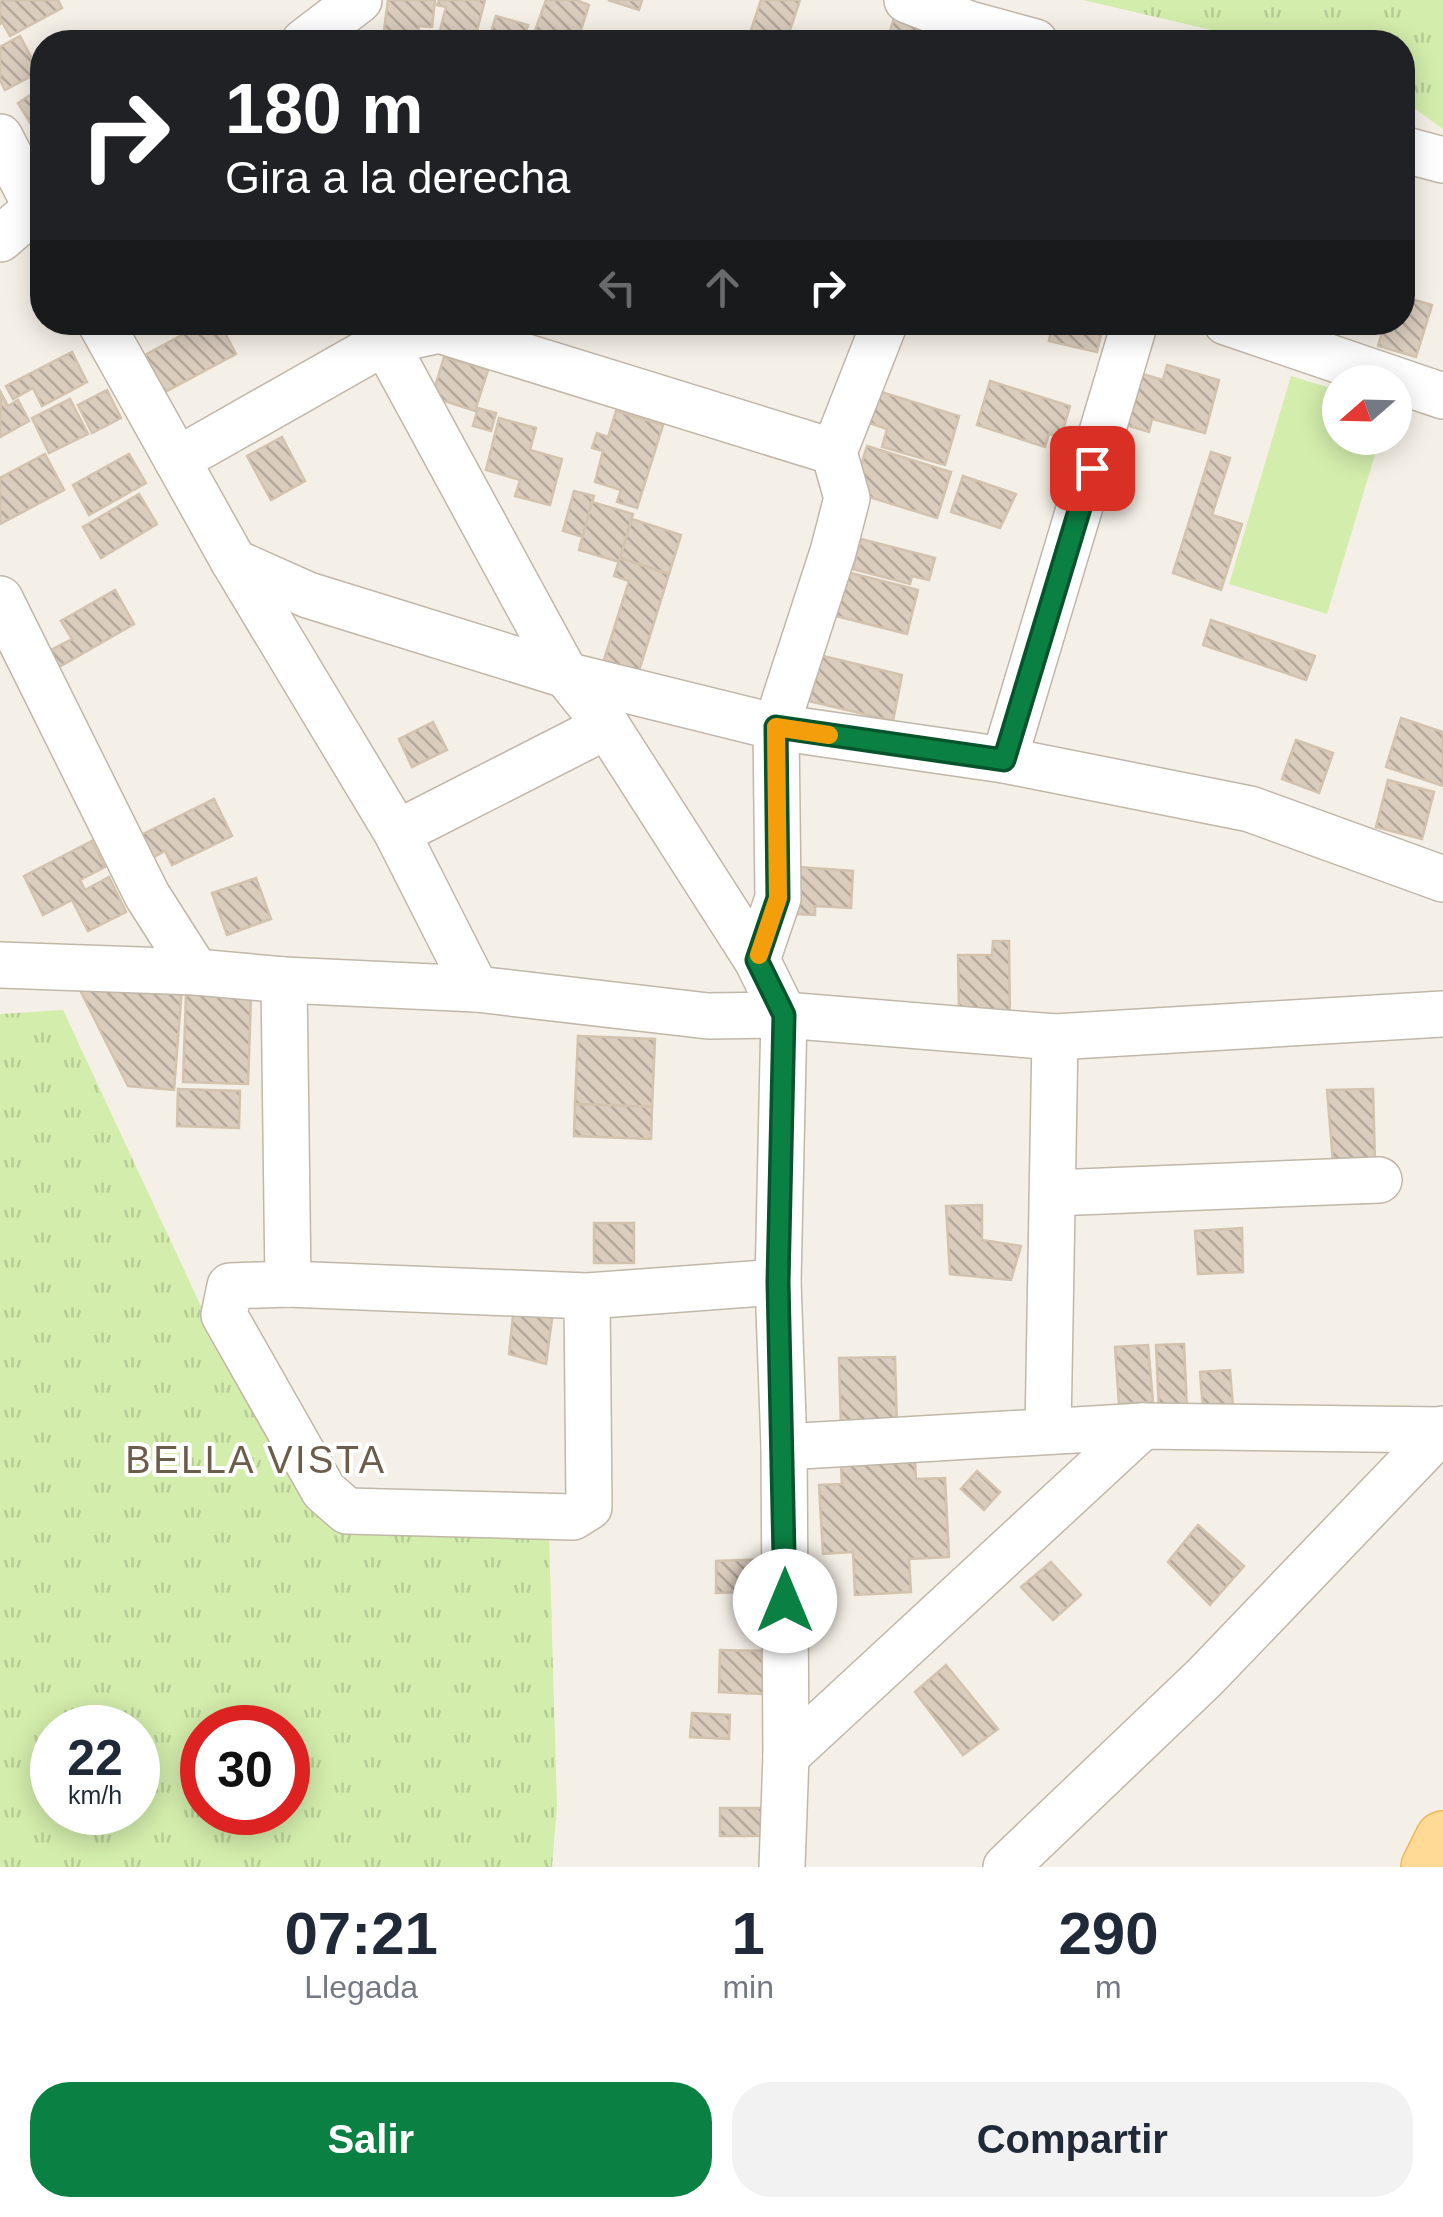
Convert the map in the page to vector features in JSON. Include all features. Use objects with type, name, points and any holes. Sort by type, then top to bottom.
[{"type":"main road","points":[[1430,1867],[1443,1839]]},
{"type":"street","points":[[320,30],[359,0]]},
{"type":"street","points":[[906,0],[997,30]]},
{"type":"street","points":[[0,136],[30,191]]},
{"type":"street","points":[[1415,152],[1443,160]]},
{"type":"street","points":[[0,239],[30,216]]},
{"type":"street","points":[[107,335],[234,562],[397,834],[476,989]]},
{"type":"street","points":[[177,460],[374,335]]},
{"type":"street","points":[[381,335],[566,675],[606,726],[757,960],[784,1015],[778,1282],[784,1447],[786,1756],[782,1867]]},
{"type":"street","points":[[455,335],[834,452]]},
{"type":"street","points":[[757,960],[778,898],[776,727],[847,498],[834,452],[880,335]]},
{"type":"street","points":[[1004,760],[1131,335]]},
{"type":"street","points":[[1264,335],[1443,396]]},
{"type":"street","points":[[234,562],[308,596],[566,675],[776,727],[1004,760],[1250,809],[1443,879]]},
{"type":"street","points":[[0,598],[147,895],[196,972]]},
{"type":"street","points":[[397,834],[606,726]]},
{"type":"street","points":[[0,965],[476,989],[708,1016],[784,1015],[1055,1037],[1443,1014]]},
{"type":"street","points":[[284,980],[288,1284]]},
{"type":"street","points":[[1048,1431],[1055,1037]]},
{"type":"street","points":[[1054,1193],[1379,1180]]},
{"type":"street","points":[[587,1296],[589,1507],[573,1517],[347,1511],[324,1492],[224,1314],[230,1286],[288,1284],[587,1296],[778,1282]]},
{"type":"street","points":[[784,1447],[1144,1426],[1443,1429]]},
{"type":"street","points":[[786,1756],[1144,1426]]},
{"type":"street","points":[[1006,1867],[1205,1677],[1443,1429]]},
{"type":"green space","points":[[1083,0],[1443,0],[1443,129],[1415,109],[1415,30],[1212,30]]},
{"type":"green space","points":[[1291,376],[1322,385],[1322,455],[1375,455],[1327,614],[1229,584]]},
{"type":"green space","points":[[63,1010],[207,1319],[331,1528],[549,1533],[557,1805],[552,1867],[0,1867],[0,1014]]},
{"type":"building","points":[[0,0],[58,0],[62,8],[10,36],[0,24]]},
{"type":"building","points":[[388,0],[435,0],[432,27],[384,30]]},
{"type":"building","points":[[439,0],[485,0],[477,30],[440,30],[446,7],[437,5]]},
{"type":"building","points":[[546,0],[576,0],[589,5],[581,30],[535,30]]},
{"type":"building","points":[[608,0],[642,0],[639,10]]},
{"type":"building","points":[[761,0],[800,0],[790,30],[751,30]]},
{"type":"building","points":[[895,14],[947,30],[890,30]]},
{"type":"building","points":[[496,16],[528,25],[527,30],[492,30]]},
{"type":"building","points":[[20,36],[30,55],[30,77],[5,90],[0,80],[0,47]]},
{"type":"building","points":[[30,95],[30,123],[18,103]]},
{"type":"building","points":[[1415,300],[1432,305],[1416,357],[1378,346],[1381,335],[1415,335]]},
{"type":"building","points":[[182,335],[226,335],[236,354],[165,392],[145,355]]},
{"type":"building","points":[[1050,335],[1101,335],[1097,352],[1049,341]]},
{"type":"building","points":[[72,352],[87,382],[42,406],[33,388],[13,399],[6,386]]},
{"type":"building","points":[[444,357],[488,370],[475,411],[432,397]]},
{"type":"building","points":[[1167,365],[1219,380],[1205,433],[1152,419],[1149,432],[1122,424],[1136,372],[1163,380]]},
{"type":"building","points":[[990,381],[1070,406],[1061,437],[1049,434],[1045,447],[977,425]]},
{"type":"building","points":[[107,390],[121,418],[92,433],[78,405]]},
{"type":"building","points":[[878,391],[959,416],[945,465],[882,447],[887,429],[869,423]]},
{"type":"building","points":[[1,393],[8,406],[18,400],[29,421],[0,437]]},
{"type":"building","points":[[70,399],[88,434],[49,453],[32,418]]},
{"type":"building","points":[[478,408],[496,413],[491,431],[473,426]]},
{"type":"building","points":[[616,411],[663,425],[637,508],[617,502],[621,490],[595,482],[603,451],[592,448],[597,433],[608,437]]},
{"type":"building","points":[[499,418],[536,428],[530,450],[562,459],[550,505],[515,496],[520,480],[486,470]]},
{"type":"building","points":[[282,437],[305,481],[271,500],[247,456]]},
{"type":"building","points":[[867,446],[951,472],[937,518],[853,492]]},
{"type":"building","points":[[1211,452],[1230,458],[1212,515],[1242,524],[1221,590],[1173,573]]},
{"type":"building","points":[[45,454],[64,490],[0,524],[0,478]]},
{"type":"building","points":[[129,454],[146,483],[89,515],[73,485]]},
{"type":"building","points":[[963,476],[1016,494],[1000,528],[951,512]]},
{"type":"building","points":[[574,491],[594,496],[583,537],[563,531]]},
{"type":"building","points":[[139,494],[157,524],[101,558],[83,527]]},
{"type":"building","points":[[592,502],[633,514],[619,562],[579,550]]},
{"type":"building","points":[[632,519],[681,535],[669,574],[620,558]]},
{"type":"building","points":[[861,539],[935,558],[929,580],[912,576],[910,584],[853,569]]},
{"type":"building","points":[[620,558],[669,574],[639,671],[604,660],[629,581],[614,576]]},
{"type":"building","points":[[835,569],[918,590],[907,634],[824,613]]},
{"type":"building","points":[[115,590],[134,624],[59,667],[49,651],[72,639],[61,621]]},
{"type":"building","points":[[1211,620],[1315,656],[1306,680],[1203,645]]},
{"type":"building","points":[[819,655],[902,675],[893,721],[809,701]]},
{"type":"building","points":[[1401,718],[1443,732],[1443,786],[1386,767]]},
{"type":"building","points":[[433,722],[447,750],[412,767],[399,739]]},
{"type":"building","points":[[1296,740],[1333,753],[1319,793],[1282,779]]},
{"type":"building","points":[[1388,780],[1434,792],[1422,839],[1376,827]]},
{"type":"building","points":[[214,799],[232,836],[172,865],[165,851],[152,858],[141,835]]},
{"type":"building","points":[[92,841],[105,867],[80,880],[85,890],[109,877],[126,912],[88,931],[72,900],[43,915],[24,876]]},
{"type":"building","points":[[798,867],[853,871],[851,908],[815,906],[815,915],[796,914]]},
{"type":"building","points":[[256,878],[271,919],[227,935],[212,893]]},
{"type":"building","points":[[993,941],[1009,941],[1010,1024],[959,1012],[958,955],[992,955]]},
{"type":"building","points":[[74,978],[182,987],[174,1090],[128,1086]]},
{"type":"building","points":[[186,994],[251,997],[248,1084],[183,1082]]},
{"type":"building","points":[[578,1036],[655,1039],[652,1107],[575,1104]]},
{"type":"building","points":[[178,1089],[240,1091],[239,1128],[177,1126]]},
{"type":"building","points":[[1373,1089],[1375,1162],[1333,1162],[1327,1090]]},
{"type":"building","points":[[575,1104],[652,1107],[651,1139],[574,1136]]},
{"type":"building","points":[[982,1205],[982,1240],[1021,1246],[1011,1280],[950,1274],[946,1206]]},
{"type":"building","points":[[594,1223],[634,1223],[634,1263],[594,1263]]},
{"type":"building","points":[[1242,1228],[1243,1272],[1198,1274],[1195,1231]]},
{"type":"building","points":[[553,1311],[546,1364],[509,1354],[513,1316]]},
{"type":"building","points":[[1184,1344],[1187,1409],[1159,1410],[1156,1345]]},
{"type":"building","points":[[1148,1345],[1153,1402],[1119,1404],[1115,1347]]},
{"type":"building","points":[[895,1357],[897,1428],[841,1429],[839,1358]]},
{"type":"building","points":[[1230,1370],[1233,1407],[1203,1409],[1200,1372]]},
{"type":"building","points":[[915,1462],[916,1479],[945,1478],[949,1557],[909,1559],[911,1592],[855,1595],[853,1552],[823,1554],[819,1485],[842,1484],[841,1466]]},
{"type":"building","points":[[977,1471],[1000,1492],[984,1510],[961,1489]]},
{"type":"building","points":[[1198,1525],[1244,1566],[1210,1605],[1168,1562]]},
{"type":"building","points":[[768,1559],[769,1591],[716,1593],[716,1561]]},
{"type":"building","points":[[1051,1562],[1081,1595],[1053,1620],[1021,1587]]},
{"type":"building","points":[[720,1650],[766,1651],[764,1694],[719,1692]]},
{"type":"building","points":[[946,1665],[998,1729],[963,1755],[915,1692]]},
{"type":"building","points":[[692,1713],[730,1715],[729,1739],[690,1737]]},
{"type":"building","points":[[720,1808],[762,1808],[762,1836],[720,1836]]},
{"type":"slow traffic","points":[[759,955],[778,898],[776,727],[829,735]]},
{"type":"district","name":"BELLA VISTA","points":[[256,1460]]},
{"type":"route","points":[[785,1601],[778,1282],[784,1015],[757,960],[778,898],[776,727],[1004,760],[1092,468]]}]
